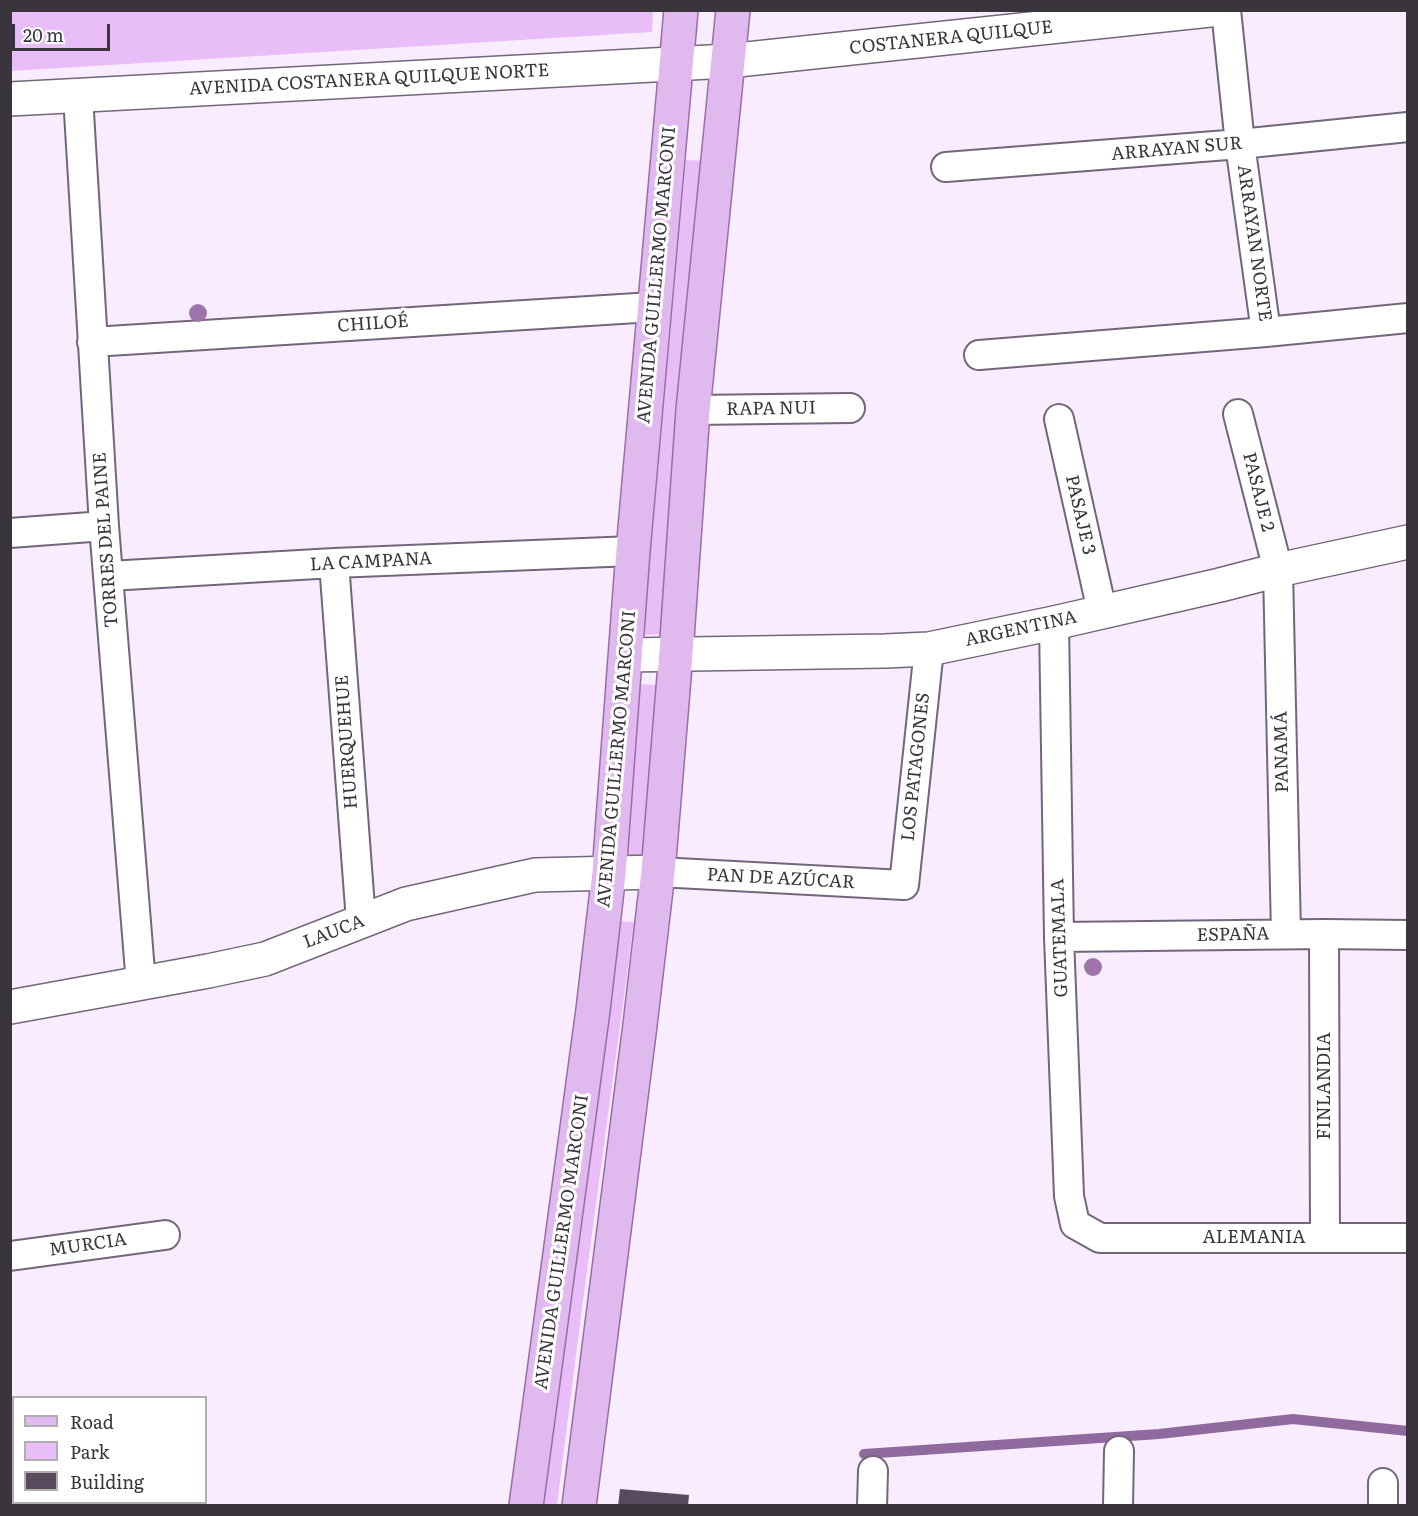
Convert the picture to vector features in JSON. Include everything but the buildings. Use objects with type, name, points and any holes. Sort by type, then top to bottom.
[{"type":"main road","name":"AVENIDA GUILLERMO MARCONI","points":[[526,1506],[592,1021],[609,873],[653,307],[681,10]]},
{"type":"main road","points":[[579,1506],[658,872],[693,410],[733,10]]},
{"type":"street","name":"COSTANERA QUILQUE","points":[[728,61],[1210,10]]},
{"type":"street","name":"ARRAYAN NORTE","points":[[1226,10],[1240,144],[1266,332]]},
{"type":"street","name":"AVENIDA COSTANERA QUILQUE NORTE","points":[[10,99],[728,61]]},
{"type":"street","name":"TORRES DEL PAINE","points":[[78,96],[104,526],[141,984]]},
{"type":"street","name":"ARRAYAN SUR","points":[[946,167],[1240,144],[1407,127]]},
{"type":"street","name":"CHILOÉ","points":[[92,342],[653,307]]},
{"type":"street","name":"ARRAYAN NORTE","points":[[979,355],[1266,332],[1407,318]]},
{"type":"street","name":"RAPA NUI","points":[[693,410],[850,408]]},
{"type":"street","name":"PASAJE 2","points":[[1238,414],[1278,570]]},
{"type":"street","name":"PASAJE 3","points":[[1059,419],[1102,611]]},
{"type":"street","points":[[10,533],[104,526]]},
{"type":"street","name":"ARGENTINA","points":[[626,655],[929,649],[1054,623],[1407,542]]},
{"type":"street","name":"LA CAMPANA","points":[[109,576],[334,563],[633,551]]},
{"type":"street","name":"HUERQUEHUE","points":[[334,563],[361,921]]},
{"type":"street","name":"PANAMÁ","points":[[1278,570],[1286,934]]},
{"type":"street","name":"GUATEMALA","points":[[1054,623],[1059,937],[1069,1196],[1075,1224],[1100,1238]]},
{"type":"street","name":"LOS PATAGONES","points":[[903,885],[929,649]]},
{"type":"street","name":"LAUCA","points":[[10,1007],[265,959],[406,904],[535,875],[658,872]]},
{"type":"street","name":"PAN DE AZÚCAR","points":[[658,872],[903,885]]},
{"type":"street","name":"FINLANDIA","points":[[1324,934],[1325,1238]]},
{"type":"street","name":"ESPAÑA","points":[[1059,937],[1407,934]]},
{"type":"street","name":"MURCIA","points":[[10,1256],[165,1235]]},
{"type":"street","name":"ALEMANIA","points":[[1100,1238],[1407,1238]]},
{"type":"street","points":[[1118,1506],[1119,1451]]},
{"type":"street","points":[[872,1506],[873,1471]]},
{"type":"green space","points":[[11,10],[653,11],[652,32],[11,71]]},
{"type":"green space","points":[[686,160],[706,161],[663,634],[643,635]]},
{"type":"green space","points":[[639,684],[657,685],[644,861],[624,859]]},
{"type":"green space","points":[[617,921],[634,922],[557,1505],[541,1506]]},
{"type":"waterway","points":[[864,1454],[1159,1434],[1293,1419],[1408,1431]]}]
